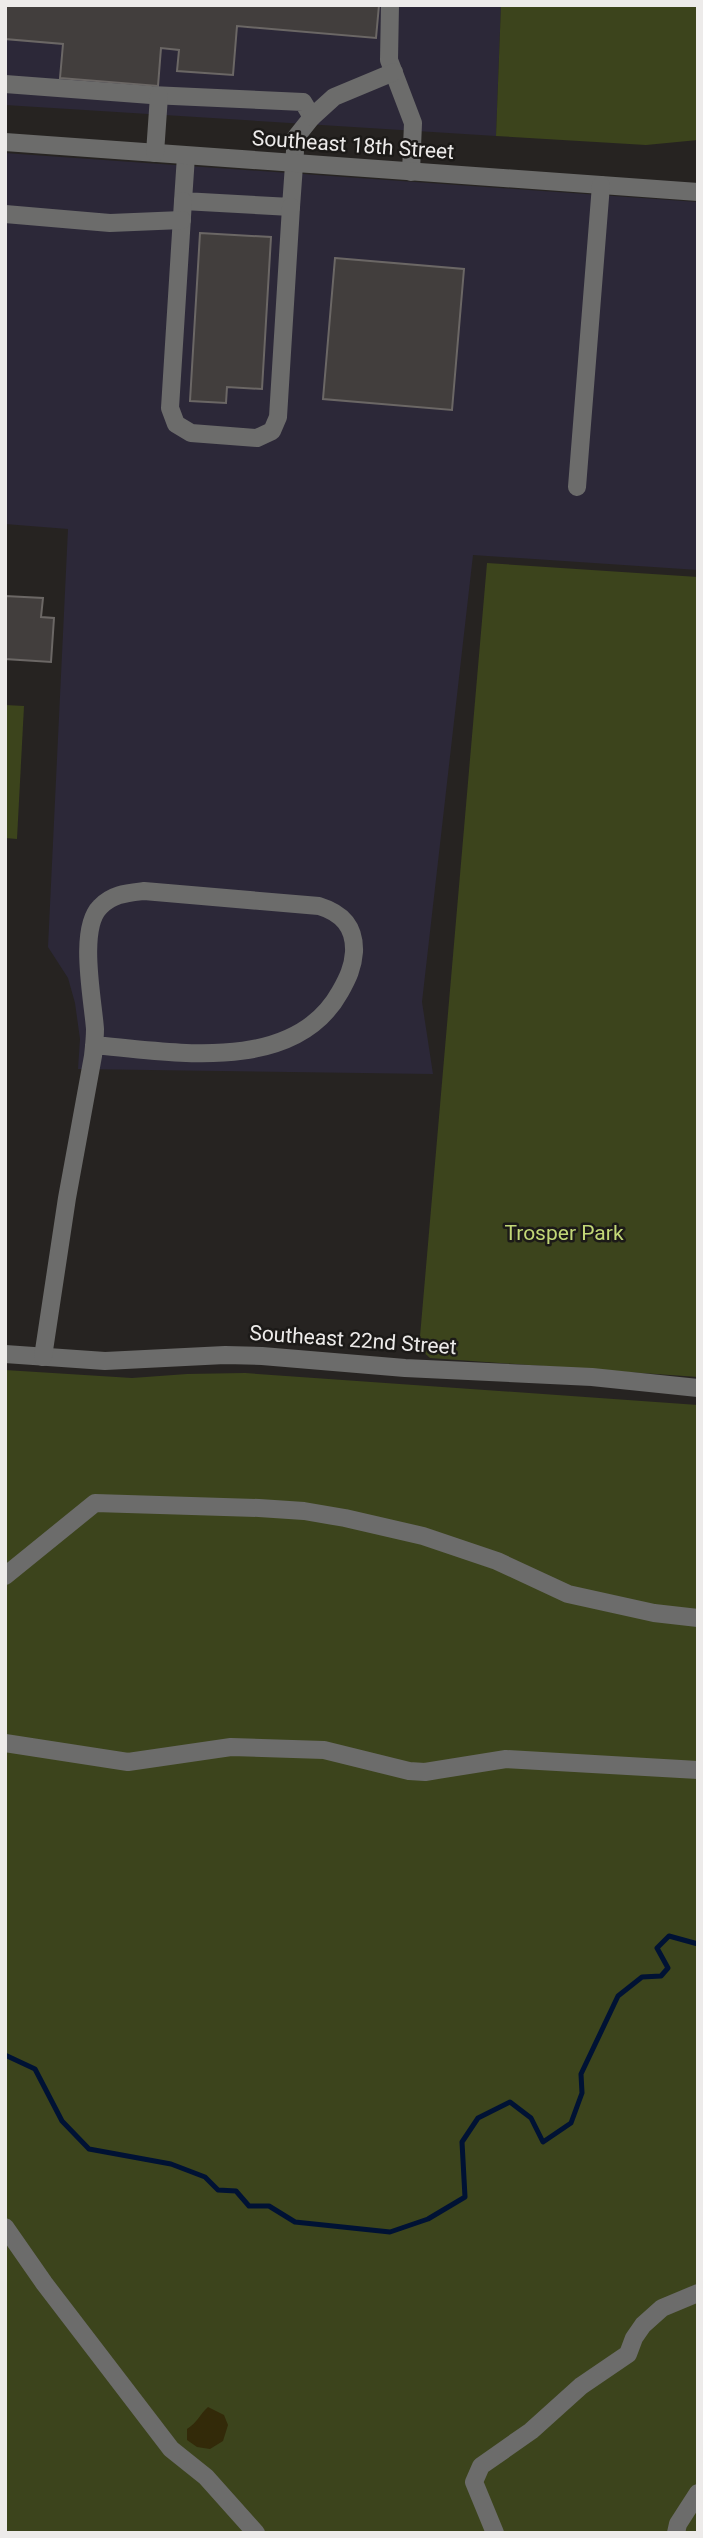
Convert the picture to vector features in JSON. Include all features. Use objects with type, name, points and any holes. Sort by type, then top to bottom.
[{"type":"street","points":[[390,5],[389,60],[413,123],[411,172]]},
{"type":"street","points":[[186,156],[170,408],[176,424],[191,433],[257,439],[272,430],[278,417],[296,137],[312,117],[334,97],[394,72]]},
{"type":"street","points":[[5,84],[159,96],[303,102],[312,117]]},
{"type":"street","points":[[155,153],[159,96]]},
{"type":"street","name":"Southeast 18th Street","points":[[5,142],[698,192]]},
{"type":"street","points":[[577,487],[601,185]]},
{"type":"street","points":[[183,201],[291,208]]},
{"type":"street","points":[[5,214],[110,223],[182,220]]},
{"type":"street","points":[[43,1357],[94,1045],[89,964],[90,928],[98,909],[117,895],[144,891],[319,905],[332,910],[351,928],[354,944],[353,965],[332,1006],[307,1028],[288,1038],[251,1050],[187,1054],[94,1045]]},
{"type":"street","name":"Southeast 22nd Street","points":[[5,1353],[105,1361],[225,1355],[261,1356],[405,1368],[592,1377],[698,1388]]},
{"type":"street","points":[[5,1576],[95,1503],[259,1508],[304,1511],[345,1518],[423,1536],[497,1561],[568,1594],[654,1613],[698,1618]]},
{"type":"street","points":[[5,1743],[128,1762],[231,1747],[324,1750],[409,1771],[425,1772],[506,1759],[698,1770]]},
{"type":"street","points":[[5,2227],[44,2283],[171,2449],[206,2477],[256,2533]]},
{"type":"street","points":[[495,2533],[474,2482],[481,2466],[531,2431],[581,2386],[628,2354],[643,2325],[662,2308],[698,2293]]},
{"type":"street","points":[[676,2533],[678,2524],[698,2493]]},
{"type":"shaded area","points":[[5,5],[501,5],[496,136],[5,105]]},
{"type":"shaded area","points":[[5,153],[698,202],[698,570],[473,555],[422,1002],[433,1074],[78,1069],[80,1039],[75,1003],[68,978],[48,947],[68,529],[5,524]]},
{"type":"green space","points":[[501,5],[698,5],[698,140],[646,145],[496,136]]},
{"type":"green space","name":"Trosper Park","points":[[487,563],[698,577],[698,1377],[430,1358],[419,1348]]},
{"type":"green space","points":[[5,705],[24,706],[17,839],[5,838]]},
{"type":"green space","points":[[5,1370],[132,1378],[245,1373],[698,1405],[698,2533],[5,2533]]},
{"type":"sand","points":[[208,2407],[224,2415],[228,2425],[223,2441],[210,2449],[197,2447],[187,2440],[187,2429]]},
{"type":"building","points":[[5,5],[379,5],[376,38],[237,26],[233,75],[177,71],[179,50],[161,48],[158,86],[60,78],[63,44],[5,39]]},
{"type":"building","points":[[200,233],[271,237],[262,389],[227,387],[226,403],[190,401]]},
{"type":"building","points":[[335,258],[464,269],[452,410],[323,399]]},
{"type":"building","points":[[5,596],[43,598],[41,617],[54,618],[51,662],[5,659]]},
{"type":"waterway","points":[[5,2055],[35,2069],[62,2121],[89,2149],[171,2164],[205,2177],[218,2190],[236,2191],[249,2206],[269,2206],[295,2222],[390,2232],[428,2219],[465,2197],[462,2142],[478,2118],[510,2102],[531,2118],[543,2142],[571,2123],[582,2093],[581,2074],[618,1996],[642,1977],[661,1976],[668,1968],[657,1948],[669,1936],[698,1944]]}]
